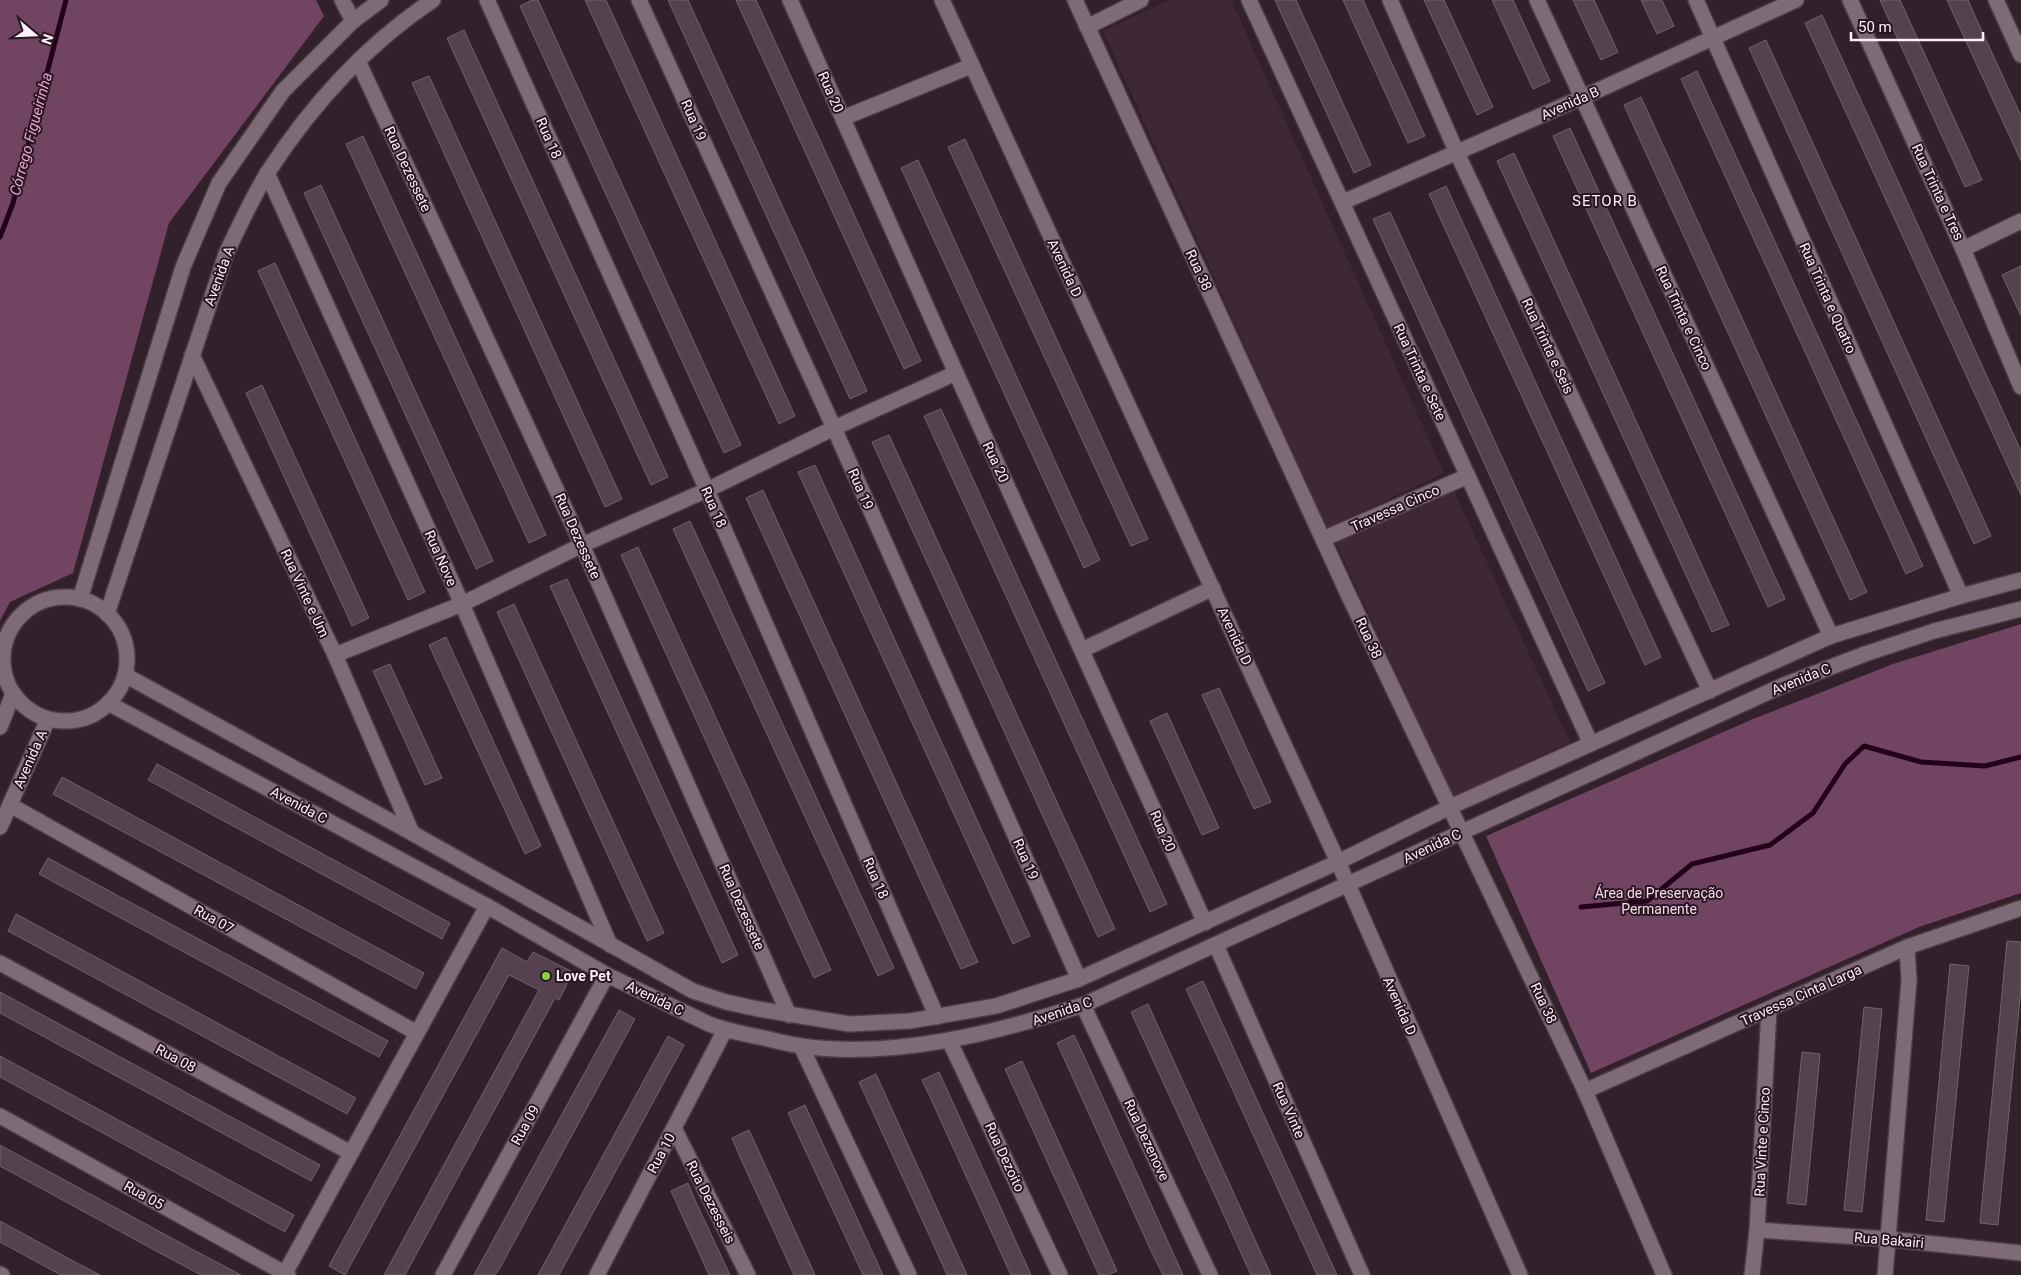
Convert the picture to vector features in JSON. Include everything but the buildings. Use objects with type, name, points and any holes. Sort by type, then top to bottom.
[{"type":"street","points":[[342,0],[353,21]]},
{"type":"street","points":[[80,599],[183,267],[218,183],[283,91],[353,21],[381,0]]},
{"type":"street","name":"Avenida A","points":[[107,614],[226,254],[267,173],[302,123],[358,61],[413,13],[433,0]]},
{"type":"street","name":"Rua 18","points":[[487,0],[706,490],[937,1017]]},
{"type":"street","name":"Rua 19","points":[[639,0],[834,428],[1079,979]]},
{"type":"street","name":"Rua 20","points":[[790,0],[956,373],[1205,923]]},
{"type":"street","name":"Avenida D","points":[[942,0],[1338,862],[1520,1275]]},
{"type":"street","name":"Rua 38","points":[[1075,0],[1323,539],[1585,1090],[1664,1275]]},
{"type":"street","points":[[1087,27],[1142,0]]},
{"type":"street","name":"Rua Trinta e Sete","points":[[1249,0],[1591,744]]},
{"type":"street","name":"Rua Trinta e Seis","points":[[1390,0],[1457,153],[1710,691]]},
{"type":"street","name":"Rua Trinta e Cinco","points":[[1538,0],[1581,98],[1831,636]]},
{"type":"street","name":"Rua Trinta e Quatro","points":[[1696,0],[1961,596]]},
{"type":"street","name":"Avenida B","points":[[1343,202],[1581,98],[1796,0]]},
{"type":"street","name":"Rua Trinta e Tres","points":[[1850,0],[1963,249],[2021,387]]},
{"type":"street","points":[[1996,0],[2021,55]]},
{"type":"street","name":"Rua Dezessete","points":[[358,61],[582,545],[789,1015]]},
{"type":"street","points":[[843,118],[972,66]]},
{"type":"street","name":"Rua Nove","points":[[267,173],[462,604],[610,945]]},
{"type":"street","points":[[1963,249],[2021,221]]},
{"type":"street","name":"Rua Vinte e Um","points":[[192,355],[335,655],[412,833]]},
{"type":"street","points":[[335,655],[462,604],[582,545],[706,490],[834,428],[956,373]]},
{"type":"street","name":"Travessa Cinco","points":[[1323,539],[1468,476]]},
{"type":"street","name":"Avenida C","points":[[124,675],[412,833],[692,991],[726,1002],[789,1015],[849,1024],[910,1021],[996,1006],[1079,979],[1338,862],[1450,807],[1831,636],[1961,596],[2021,580]]},
{"type":"street","points":[[1082,650],[1213,588]]},
{"type":"street","points":[[53,598],[80,599],[92,602],[107,614],[120,631],[126,653],[124,675],[118,690],[108,703],[95,713],[80,720],[64,722],[34,714],[22,705],[13,694],[4,676],[2,655],[7,636],[18,618],[33,605],[53,598]]},
{"type":"street","name":"Avenida C","points":[[108,703],[487,906],[607,975],[652,998],[725,1030],[801,1046],[837,1048],[888,1047],[949,1040],[1016,1026],[1083,1005],[1784,685],[1865,654],[1917,637],[2021,610]]},
{"type":"street","points":[[0,727],[13,694]]},
{"type":"street","name":"Avenida A","points":[[0,827],[48,719]]},
{"type":"street","name":"Rua 07","points":[[10,805],[417,1033]]},
{"type":"street","points":[[286,1275],[487,906]]},
{"type":"street","name":"Travessa Cinta Larga","points":[[1585,1090],[1908,947],[2021,908]]},
{"type":"street","name":"Rua Vinte","points":[[1216,945],[1362,1275]]},
{"type":"street","points":[[1885,1275],[1909,980],[1908,947]]},
{"type":"street","name":"Rua 08","points":[[0,962],[351,1153]]},
{"type":"street","name":"Rua 09","points":[[443,1275],[607,975]]},
{"type":"street","name":"Rua Dezenove","points":[[1083,1005],[1210,1275]]},
{"type":"street","name":"Rua Vinte e Cinco","points":[[1752,1275],[1757,1230],[1769,1010]]},
{"type":"street","name":"Rua 10","points":[[597,1275],[725,1030]]},
{"type":"street","name":"Rua Dezoito","points":[[949,1040],[1060,1275]]},
{"type":"street","points":[[801,1046],[909,1275]]},
{"type":"street","name":"Rua 05","points":[[0,1116],[286,1275]]},
{"type":"street","name":"Rua Dezesseis","points":[[674,1128],[748,1275]]},
{"type":"street","name":"Rua Bakairi","points":[[1757,1230],[1888,1239],[2021,1253]]},
{"type":"shaded area","points":[[1169,0],[1231,0],[1444,473],[1327,528],[1103,31]]},
{"type":"shaded area","points":[[1453,489],[1570,742],[1453,796],[1336,543]]},
{"type":"green space","points":[[0,0],[316,0],[324,16],[169,223],[73,573],[10,602],[0,621]]},
{"type":"green space","name":"Área de Preservação Permanente","points":[[2021,624],[2021,893],[1919,927],[1591,1073],[1486,836],[1753,719],[1893,664]]},
{"type":"waterway","name":"Córrego Figueirinha","points":[[0,237],[13,203],[66,0]]},
{"type":"waterway","points":[[1581,907],[1647,901],[1692,864],[1770,845],[1813,813],[1845,764],[1864,746],[1921,762],[1985,766],[2021,757]]},
{"type":"place","name":"Love Pet","points":[[546,976]]},
{"type":"district","name":"SETOR B","points":[[1605,201]]}]
